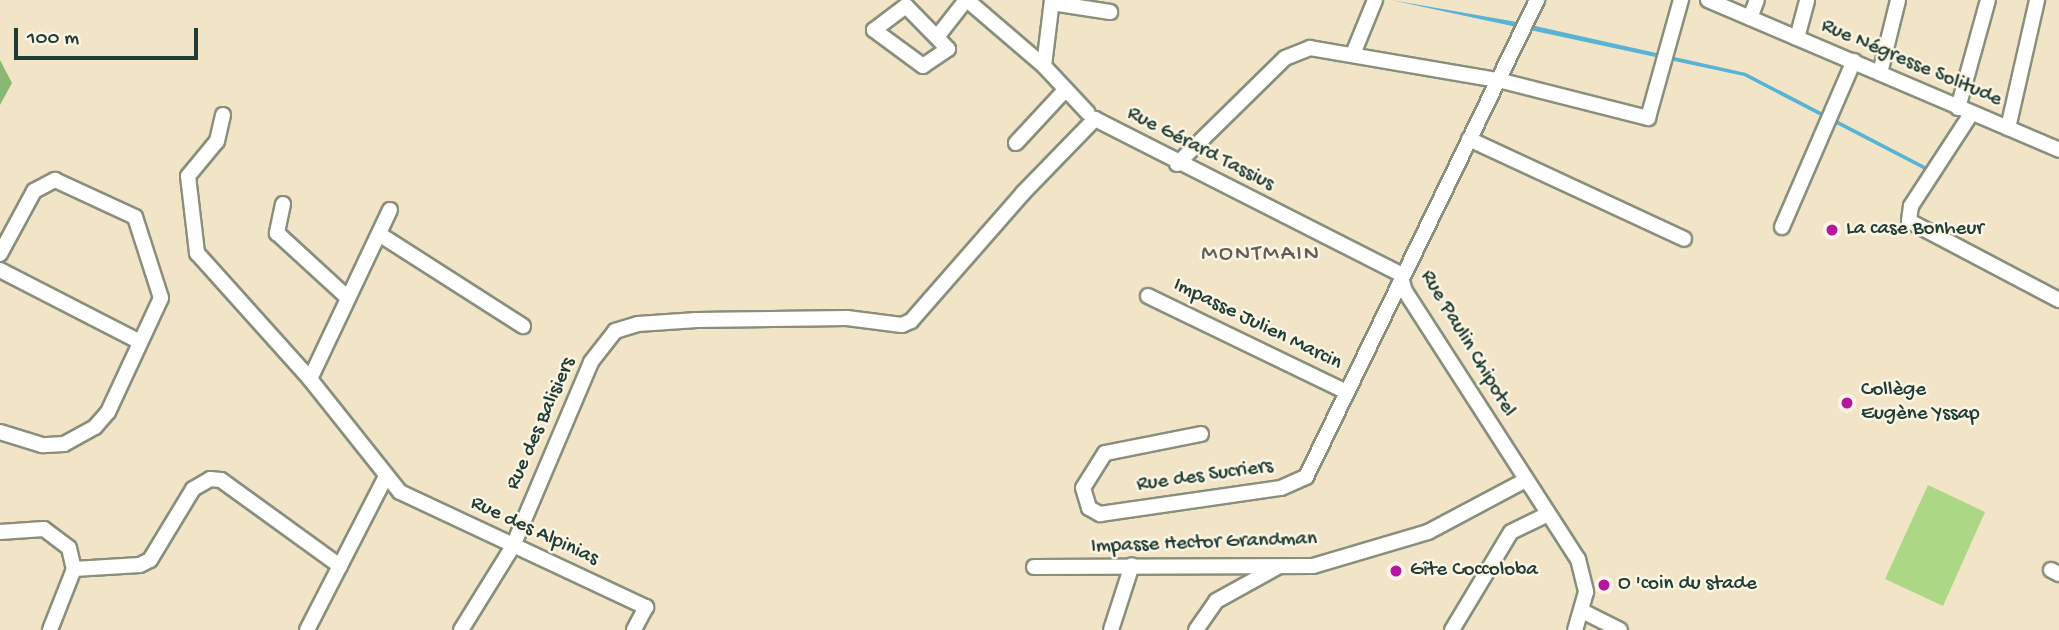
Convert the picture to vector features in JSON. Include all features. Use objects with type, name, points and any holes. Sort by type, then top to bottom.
[{"type":"street","points":[[937,37],[966,0],[1044,66],[1088,113]]},
{"type":"street","points":[[1353,54],[1375,0]]},
{"type":"street","name":"Rue Paulin Chipotel","points":[[1537,0],[1400,274],[1405,290],[1578,559],[1586,592],[1584,612],[1575,630]]},
{"type":"street","points":[[1177,164],[1292,52],[1310,48],[1498,80],[1648,118],[1681,0]]},
{"type":"street","name":"Rue Négresse Solitude","points":[[1708,0],[2059,150]]},
{"type":"street","points":[[1750,18],[1756,0]]},
{"type":"street","points":[[1797,38],[1808,0]]},
{"type":"street","points":[[1880,73],[1898,0]]},
{"type":"street","points":[[1988,0],[1964,111],[1915,198],[1909,221],[2059,300]]},
{"type":"street","points":[[2008,128],[2037,0]]},
{"type":"street","points":[[1044,66],[1052,1],[1110,12]]},
{"type":"street","points":[[906,6],[937,37],[948,49],[923,66],[874,30],[906,6]]},
{"type":"street","points":[[1782,227],[1854,61]]},
{"type":"street","points":[[1016,143],[1065,90]]},
{"type":"street","name":"Rue des Alpinias","points":[[223,116],[217,141],[188,176],[197,253],[310,379],[386,478],[414,500],[646,607],[634,630]]},
{"type":"street","name":"Rue Gérard Tassius","points":[[923,307],[1022,194],[1095,119],[1177,164],[1400,274]]},
{"type":"street","points":[[1469,139],[1684,239]]},
{"type":"street","points":[[0,254],[34,191],[46,182],[55,180],[129,212],[138,225],[161,298],[108,412],[81,438],[42,445],[0,432]]},
{"type":"street","points":[[284,204],[277,233],[348,298]]},
{"type":"street","points":[[310,379],[390,210]]},
{"type":"street","points":[[379,234],[523,326]]},
{"type":"street","points":[[0,270],[140,342]]},
{"type":"street","name":"Rue des Sucriers","points":[[1200,434],[1105,453],[1083,488],[1089,508],[1100,514],[1296,484],[1313,467],[1400,274]]},
{"type":"street","name":"Impasse Julien Marcin","points":[[1148,296],[1347,392]]},
{"type":"street","name":"Rue des Balisiers","points":[[461,630],[513,546],[591,362],[615,331],[638,324],[697,320],[847,318],[902,325],[923,307]]},
{"type":"street","points":[[307,630],[386,478]]},
{"type":"street","points":[[74,569],[150,560],[193,489],[210,479],[221,480],[340,566]]},
{"type":"street","name":"Impasse Hector Grandman","points":[[1034,567],[1313,566],[1428,532],[1526,480]]},
{"type":"street","points":[[1452,630],[1511,532],[1548,514]]},
{"type":"street","points":[[0,532],[33,527],[55,533],[69,548],[74,569],[50,630]]},
{"type":"street","points":[[1111,630],[1132,565]]},
{"type":"street","points":[[1196,630],[1216,601],[1277,567]]},
{"type":"street","points":[[1584,612],[1620,630]]},
{"type":"green space","points":[[0,60],[12,83],[0,105]]},
{"type":"green space","points":[[1928,485],[1985,512],[1943,606],[1885,579]]},
{"type":"water","points":[[1391,0],[1517,22],[1746,73],[1927,167],[1925,170],[1744,76]]},
{"type":"place","name":"La case Bonheur","points":[[1832,230]]},
{"type":"place","name":"Collège Eugène Yssap","points":[[1847,403]]},
{"type":"place","name":"Gîte Coccoloba","points":[[1396,571]]},
{"type":"place","name":"O 'coin du stade","points":[[1604,585]]},
{"type":"district","name":"MONTMAIN","points":[[1261,255]]}]
